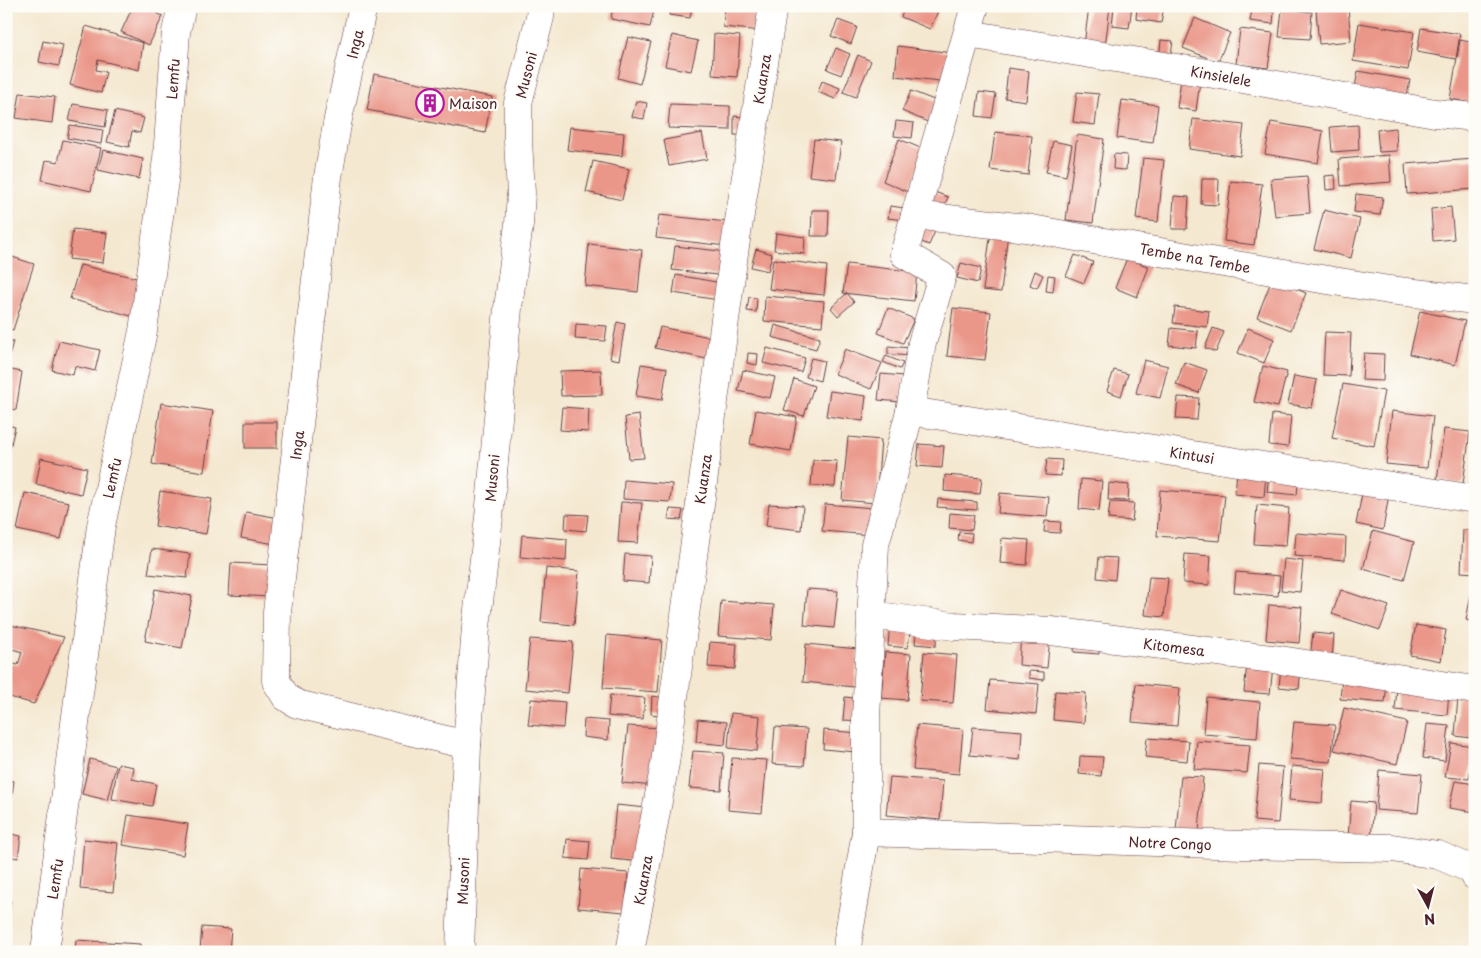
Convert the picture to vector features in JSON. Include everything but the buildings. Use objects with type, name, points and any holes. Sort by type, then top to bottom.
[{"type":"street","name":"Lemfu","points":[[45,952],[101,526],[143,331],[167,159],[176,32],[182,6]]},
{"type":"street","name":"Inga","points":[[363,6],[338,119],[328,177],[277,612],[276,681],[286,697],[297,704],[467,745]]},
{"type":"street","name":"Musoni","points":[[460,952],[467,745],[476,627],[489,516],[508,308],[519,224],[521,193],[518,103],[540,17],[541,6]]},
{"type":"street","name":"Kuanza","points":[[630,952],[665,762],[735,246],[773,6]]},
{"type":"street","points":[[847,952],[866,832],[866,717],[875,545],[910,412],[922,343],[942,276],[904,254],[975,6]]},
{"type":"street","name":"Kinsielele","points":[[968,34],[1226,76],[1435,113],[1475,117]]},
{"type":"street","name":"Tembe na Tembe","points":[[915,215],[1026,228],[1196,259],[1379,289],[1475,300]]},
{"type":"street","name":"Kintusi","points":[[910,412],[1475,499]]},
{"type":"street","name":"Kitomesa","points":[[871,615],[954,626],[1051,631],[1280,660],[1475,690]]},
{"type":"street","name":"Notre Congo","points":[[866,832],[1242,846],[1392,848],[1438,855],[1473,873]]},
{"type":"place","name":"Maison","points":[[430,103]]}]
